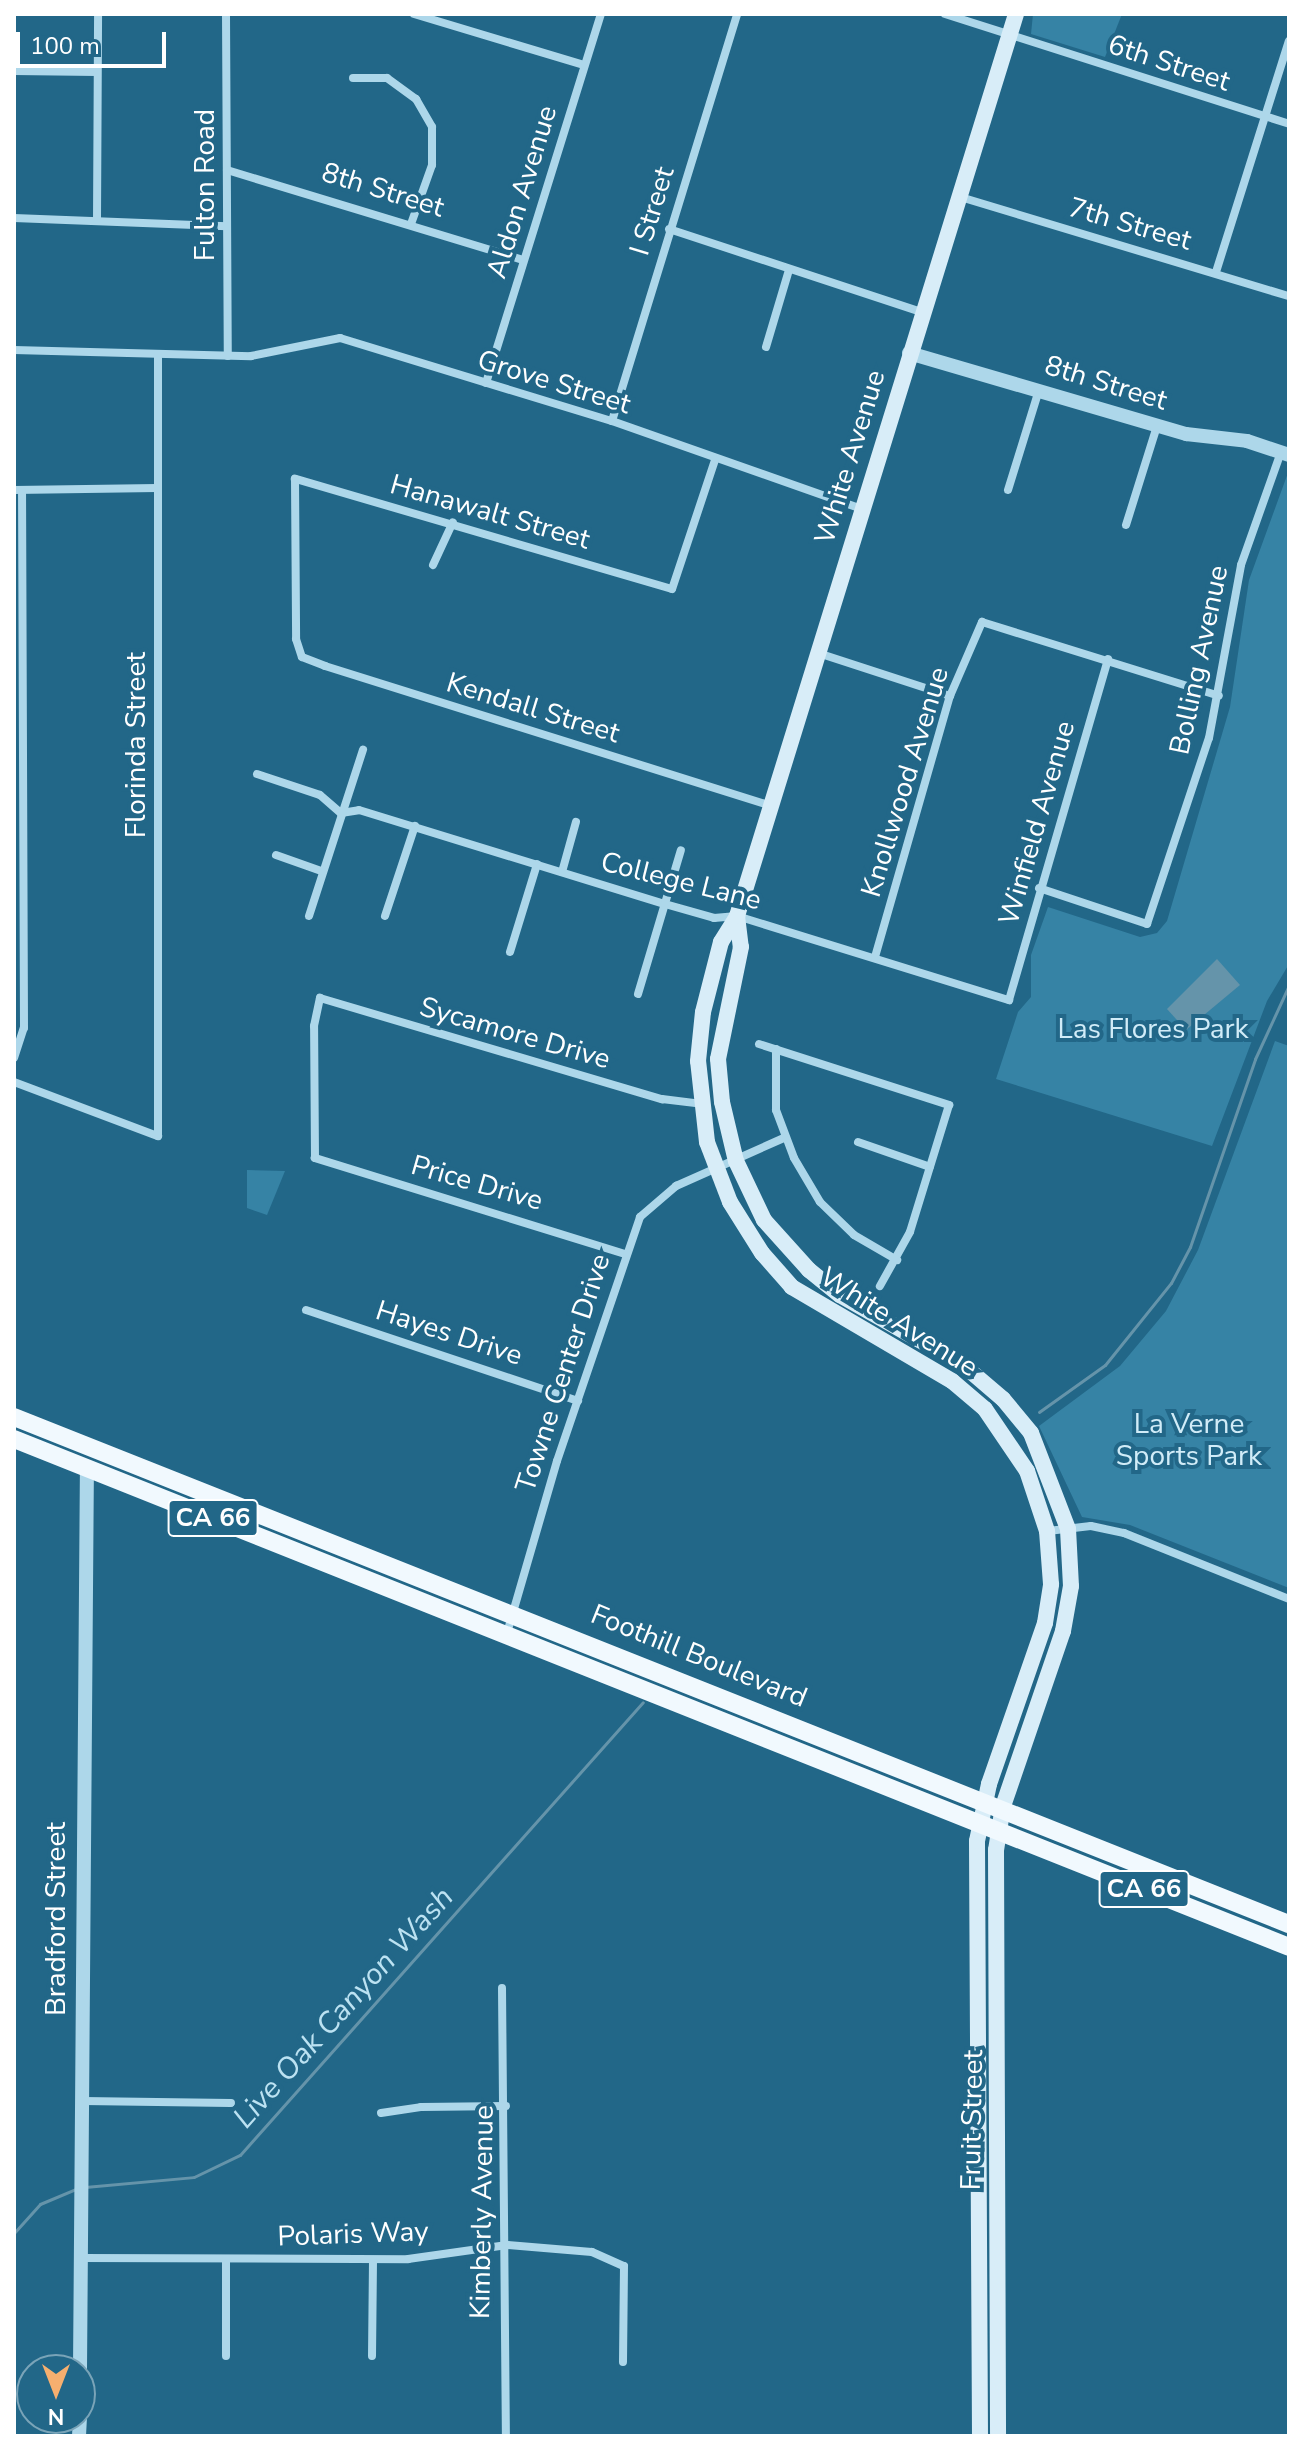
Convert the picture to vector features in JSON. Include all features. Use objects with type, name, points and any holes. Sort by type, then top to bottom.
[{"type":"main road","name":"White Avenue","points":[[980,1822],[1045,1623],[1051,1584],[1047,1531],[1027,1471],[985,1409],[952,1381],[792,1287],[762,1253],[717,1170],[700,1104],[703,1012],[721,942],[737,916],[815,652],[1016,14]]},
{"type":"main road","name":"White Avenue","points":[[737,916],[741,947],[725,1007],[718,1059],[736,1161],[764,1220],[809,1270],[840,1295],[962,1364],[1003,1399],[1031,1433],[1068,1529],[1071,1586],[1063,1631],[1003,1806]]},
{"type":"main road","name":"Foothill Boulevard","points":[[14,1417],[1003,1806],[1289,1924]]},
{"type":"main road","name":"CA 66","points":[[14,1439],[87,1468]]},
{"type":"main road","name":"Foothill Boulevard","points":[[87,1468],[1289,1947]]},
{"type":"main road","name":"Fruit Street","points":[[998,2436],[999,1830],[1003,1806]]},
{"type":"main road","name":"Fruit Street","points":[[980,1822],[976,2057],[980,2436]]},
{"type":"street","points":[[97,220],[98,14]]},
{"type":"street","name":"Fulton Road","points":[[226,14],[228,356]]},
{"type":"street","points":[[414,14],[584,65]]},
{"type":"street","name":"Aldon Avenue","points":[[486,383],[601,14]]},
{"type":"street","name":"I Street","points":[[612,421],[737,14]]},
{"type":"street","name":"6th Street","points":[[945,14],[1289,124]]},
{"type":"street","points":[[1216,272],[1289,41]]},
{"type":"street","points":[[14,71],[97,72]]},
{"type":"street","points":[[353,78],[387,78],[416,99],[432,127],[432,165],[411,224]]},
{"type":"street","name":"8th Street","points":[[227,170],[523,260]]},
{"type":"street","name":"7th Street","points":[[957,196],[1289,296]]},
{"type":"street","points":[[14,218],[227,226]]},
{"type":"street","points":[[669,229],[922,312]]},
{"type":"street","points":[[766,347],[789,270]]},
{"type":"street","name":"Grove Street","points":[[14,350],[228,356],[340,338],[612,421],[715,460],[862,509]]},
{"type":"street","name":"8th Street","points":[[909,353],[1157,426],[1285,453]]},
{"type":"street","name":"Florinda Street","points":[[14,1082],[158,1136],[158,355]]},
{"type":"street","points":[[1008,490],[1039,390]]},
{"type":"street","points":[[1126,525],[1157,426]]},
{"type":"street","name":"Bolling Avenue","points":[[1039,888],[1147,924],[1219,696],[1241,565],[1285,453]]},
{"type":"street","name":"Hanawalt Street","points":[[296,639],[295,479],[453,522],[672,589],[715,460]]},
{"type":"street","points":[[14,1058],[24,1028],[18,490],[157,488]]},
{"type":"street","points":[[433,565],[453,522]]},
{"type":"street","name":"Knollwood Avenue","points":[[875,957],[950,696],[982,622],[1108,659]]},
{"type":"street","name":"Kendall Street","points":[[296,639],[302,657],[325,666],[769,805]]},
{"type":"street","points":[[815,652],[950,696]]},
{"type":"street","points":[[1108,659],[1219,696]]},
{"type":"street","name":"Winfield Avenue","points":[[1009,1000],[1039,888],[1108,659]]},
{"type":"street","points":[[309,916],[321,871],[363,750]]},
{"type":"street","points":[[257,774],[320,795],[341,813]]},
{"type":"street","name":"College Lane","points":[[341,813],[359,810],[665,904],[714,918],[737,916],[1009,1000]]},
{"type":"street","points":[[562,872],[576,822]]},
{"type":"street","points":[[385,916],[415,826]]},
{"type":"street","points":[[638,994],[681,850]]},
{"type":"street","points":[[276,855],[321,871]]},
{"type":"street","points":[[510,952],[537,864]]},
{"type":"street","name":"Sycamore Drive","points":[[315,1158],[314,1026],[320,998],[662,1099],[700,1104]]},
{"type":"street","points":[[759,1044],[949,1105],[897,1260],[880,1286]]},
{"type":"street","points":[[776,1049],[773,1091],[784,1138],[820,1202],[854,1235],[897,1260]]},
{"type":"street","name":"Towne Center Drive","points":[[507,1633],[578,1401],[625,1254],[640,1217],[676,1186],[784,1138]]},
{"type":"street","points":[[858,1142],[930,1167]]},
{"type":"street","name":"Price Drive","points":[[315,1158],[625,1254]]},
{"type":"street","name":"Hayes Drive","points":[[306,1310],[578,1401]]},
{"type":"street","name":"Bradford Street","points":[[80,2354],[87,1468]]},
{"type":"street","points":[[1047,1531],[1091,1526],[1124,1533],[1289,1599]]},
{"type":"street","name":"Kimberly Avenue","points":[[502,1988],[506,2106],[507,2245],[502,2312],[506,2436]]},
{"type":"street","points":[[83,2101],[231,2103]]},
{"type":"street","points":[[381,2113],[421,2107],[506,2106]]},
{"type":"street","name":"Polaris Way","points":[[81,2258],[373,2260],[507,2245],[592,2252],[624,2266],[623,2362]]},
{"type":"street","points":[[226,2259],[226,2356]]},
{"type":"street","points":[[372,2356],[373,2260]]},
{"type":"green space","points":[[1033,14],[1122,14],[1105,57],[1031,34]]},
{"type":"green space","name":"Las Flores Park","points":[[1289,470],[1289,964],[1267,1001],[1212,1146],[996,1079],[1018,1012],[1031,997],[1031,955],[1048,907],[1140,937],[1157,933],[1167,921],[1230,707],[1249,580]]},
{"type":"green space","name":"La Verne Sports Park","points":[[1275,1041],[1289,1046],[1289,1588],[1130,1525],[1082,1517],[1039,1426],[1120,1366],[1166,1311],[1198,1250]]},
{"type":"green space","points":[[247,1170],[285,1171],[267,1215],[247,1208]]},
{"type":"shaded area","points":[[1217,959],[1240,985],[1186,1030],[1167,1009]]},
{"type":"waterway","points":[[1039,1412],[1105,1365],[1171,1283],[1190,1247],[1255,1059],[1289,985]]},
{"type":"waterway","name":"Live Oak Canyon Wash","points":[[85,2187],[194,2177],[240,2155],[643,1702]]},
{"type":"waterway","name":"Live Oak Canyon Wash","points":[[14,2233],[40,2204],[78,2188]]}]
